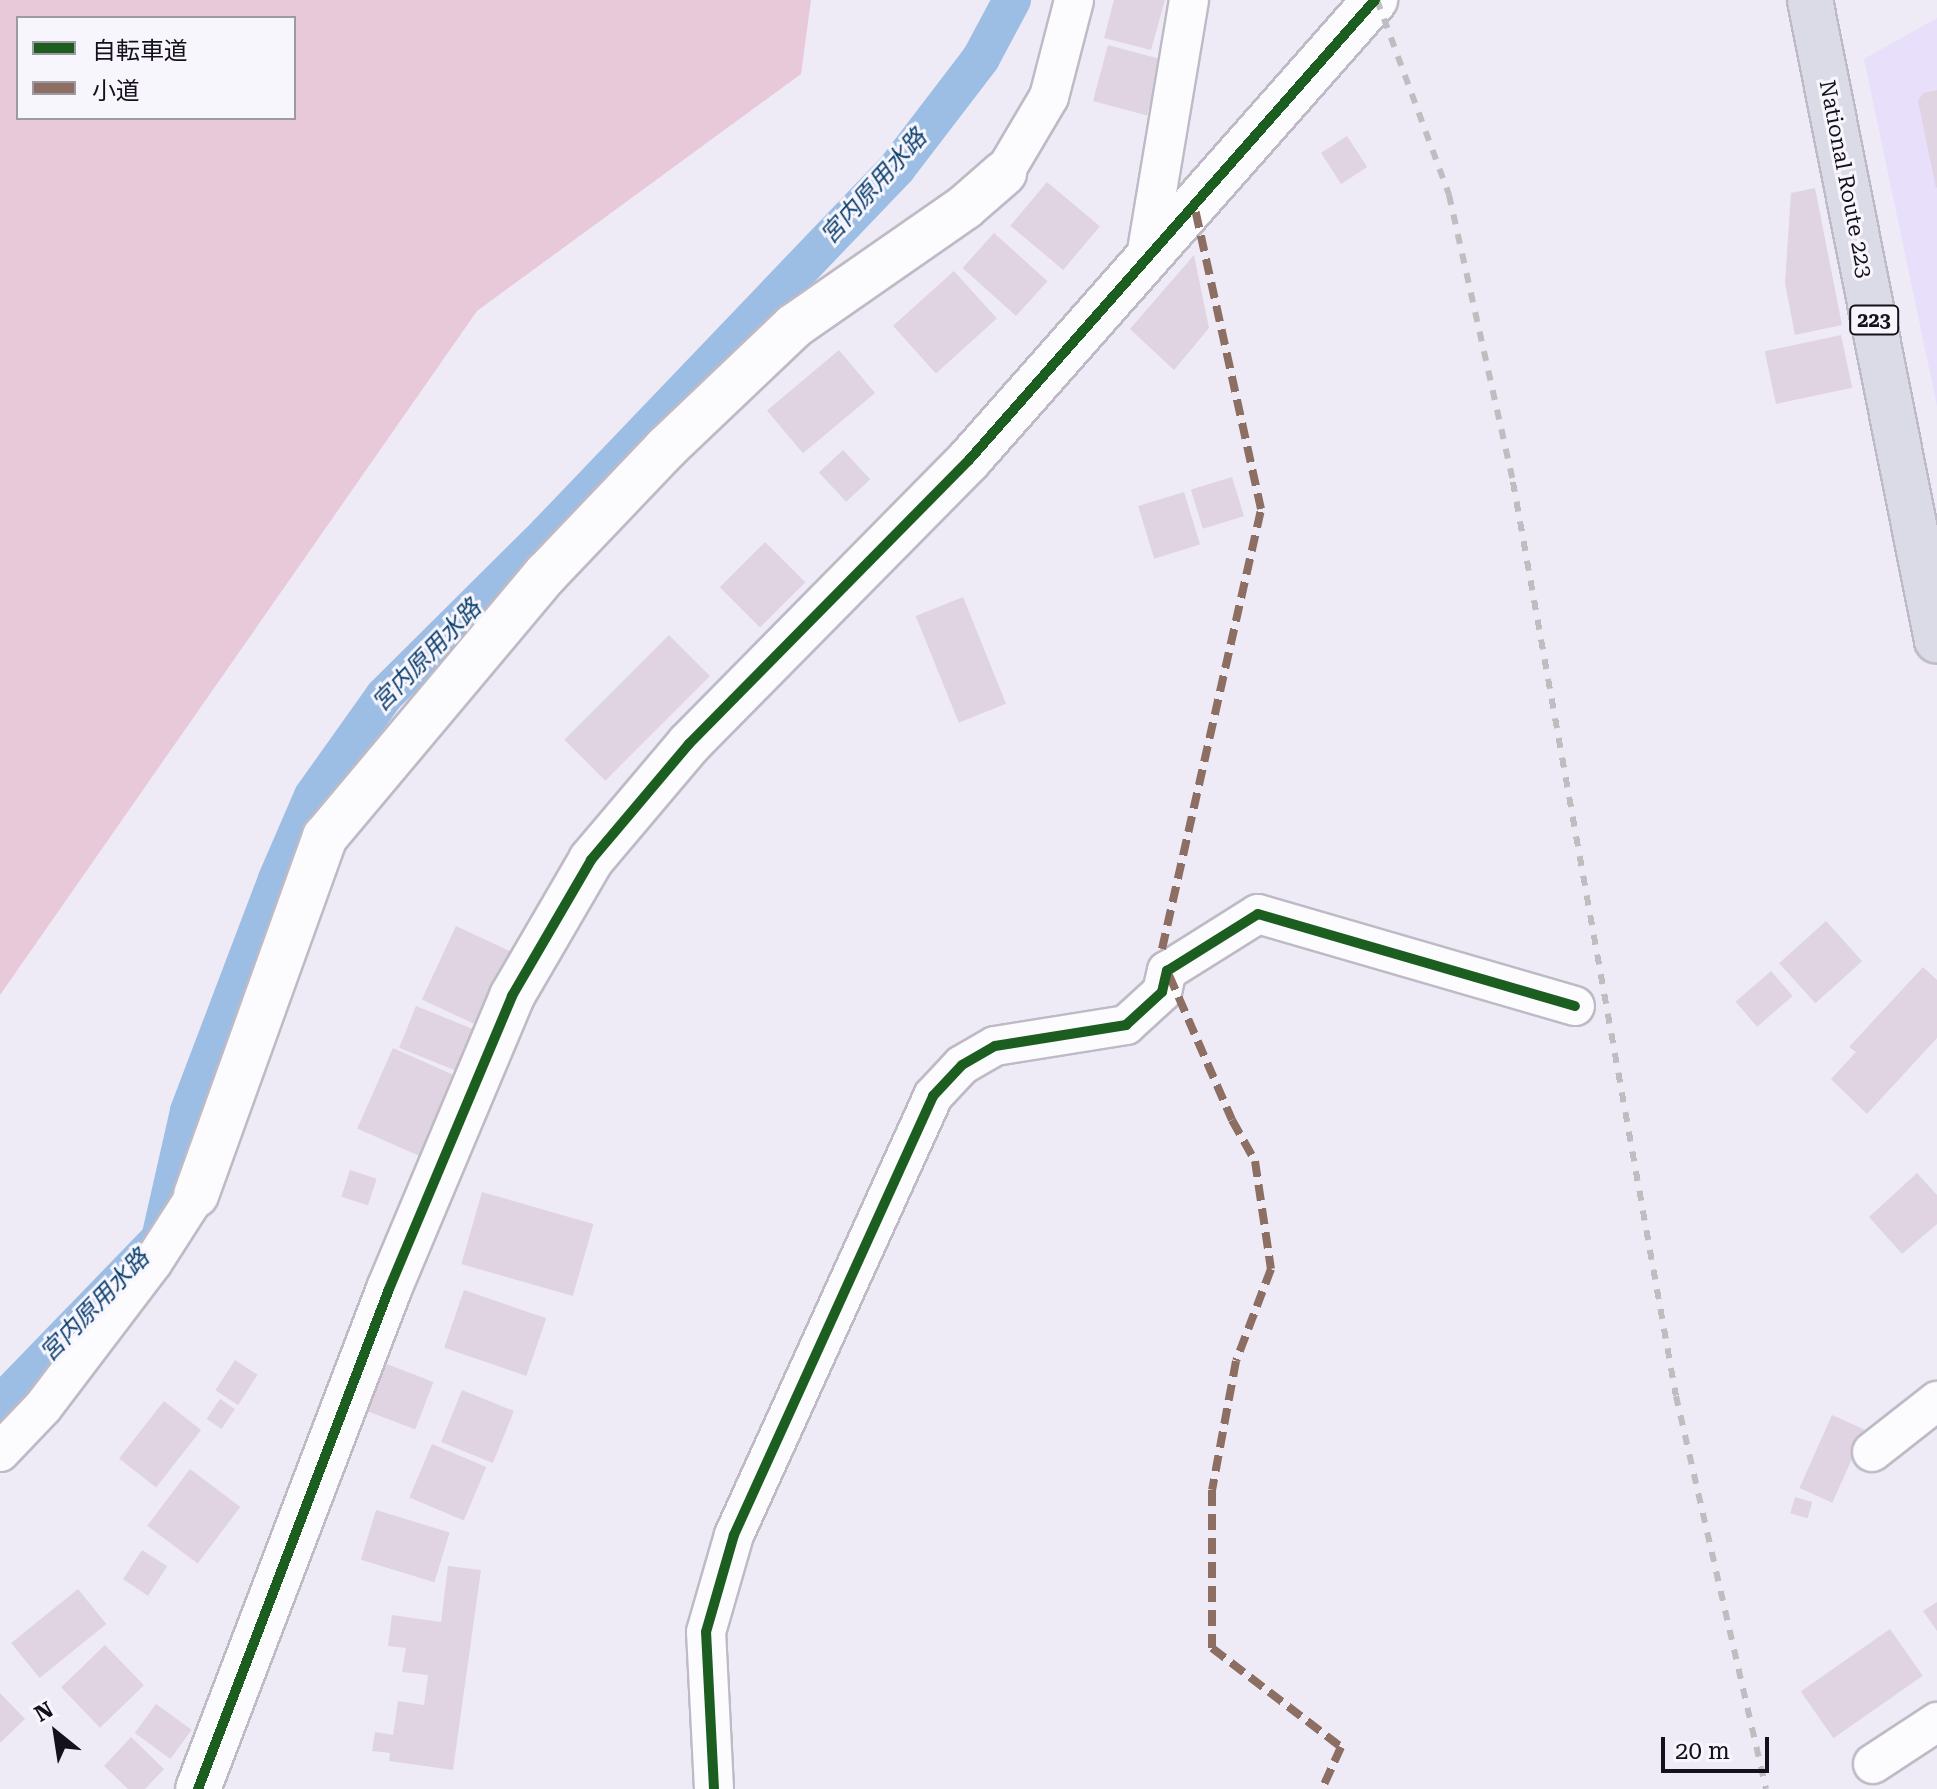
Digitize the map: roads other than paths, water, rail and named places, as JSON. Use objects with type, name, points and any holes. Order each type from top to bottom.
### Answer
[{"type":"highway","name":"National Route 223","points":[[1810,0],[1937,641]]},
{"type":"street","points":[[0,1452],[43,1407],[153,1262],[196,1195],[325,837],[546,574],[666,448],[794,326],[965,207],[1004,173],[1049,97],[1074,0]]},
{"type":"street","points":[[1146,257],[1189,0]]},
{"type":"street","points":[[198,1789],[389,1289],[512,996],[591,860],[689,744],[969,460],[1375,0]]},
{"type":"street","points":[[714,1789],[706,1632],[734,1535],[933,1096],[962,1065],[995,1046],[1126,1025],[1162,992],[1167,971],[1258,914],[1575,1006]]},
{"type":"street","points":[[1872,1452],[1937,1401]]},
{"type":"street","points":[[1873,1764],[1937,1722]]},
{"type":"waterway","name":"宮内原用水路","points":[[0,1404],[160,1239],[189,1111],[277,879],[313,796],[384,696],[548,533],[897,168],[981,58],[1012,0]]},
{"type":"railway","points":[[1377,0],[1449,195],[1513,482],[1676,1396],[1766,1789]]}]
